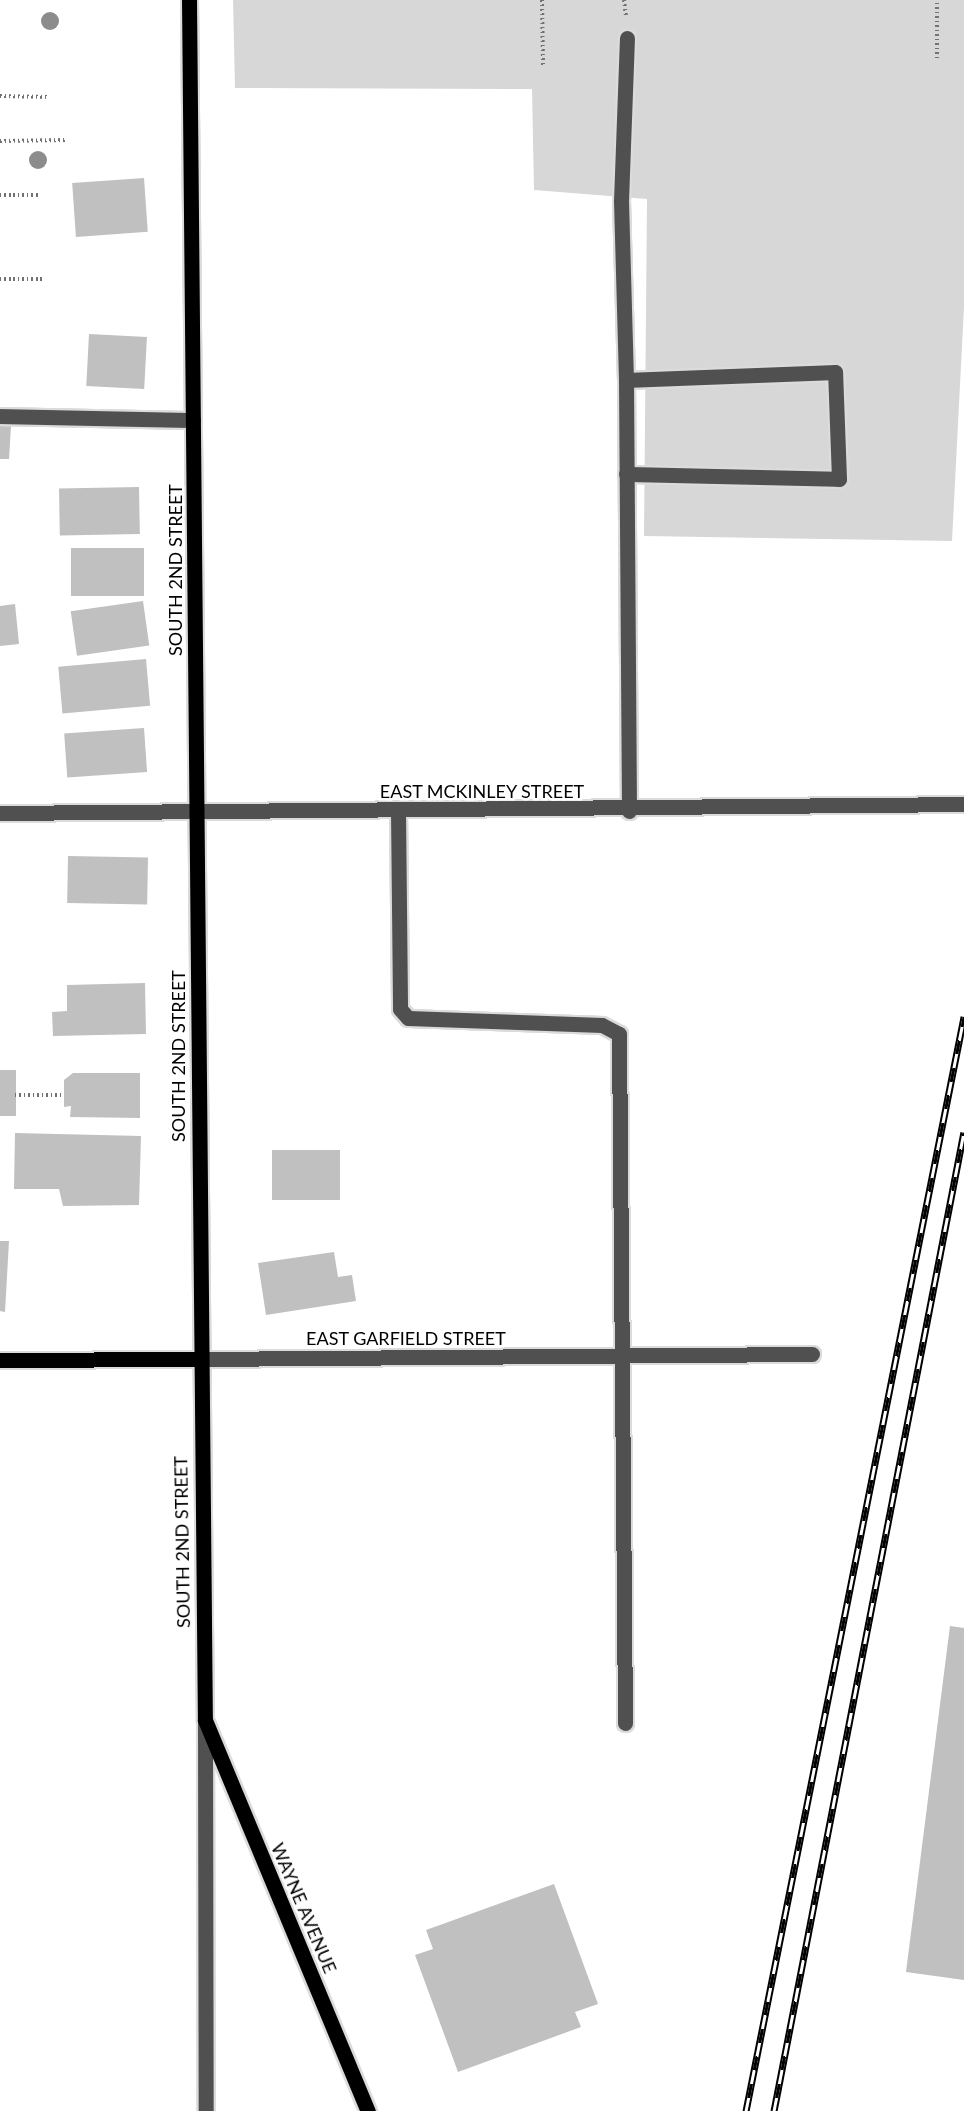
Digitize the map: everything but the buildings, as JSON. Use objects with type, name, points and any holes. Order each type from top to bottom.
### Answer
[{"type":"main road","name":"SOUTH 2ND STREET","points":[[189,0],[199,1359],[205,1720]]},
{"type":"main road","name":"EAST GARFIELD STREET","points":[[0,1360],[199,1359]]},
{"type":"main road","name":"WAYNE AVENUE","points":[[205,1720],[368,2111]]},
{"type":"street","points":[[627,38],[621,201],[626,380],[629,811]]},
{"type":"street","points":[[626,380],[835,372],[839,479],[626,474]]},
{"type":"street","points":[[0,416],[193,420]]},
{"type":"street","name":"EAST MCKINLEY STREET","points":[[0,813],[629,811],[964,804]]},
{"type":"street","points":[[398,811],[400,1009],[408,1018],[424,1023],[602,1025],[619,1035],[624,1201],[621,1356],[626,1723]]},
{"type":"street","name":"EAST GARFIELD STREET","points":[[199,1359],[812,1354]]},
{"type":"street","name":"SOUTH 2ND STREET","points":[[205,1720],[206,2111]]},
{"type":"path","points":[[542,0],[543,66]]},
{"type":"path","points":[[937,0],[937,58]]},
{"type":"path","points":[[0,96],[49,97]]},
{"type":"path","points":[[0,141],[66,140]]},
{"type":"path","points":[[0,195],[38,195]]},
{"type":"path","points":[[0,279],[42,279]]},
{"type":"path","points":[[15,1095],[64,1095]]},
{"type":"shaded area","points":[[233,0],[964,0],[964,307],[952,541],[644,536],[647,199],[534,190],[532,89],[235,88]]},
{"type":"railway","points":[[746,2111],[964,1017]]},
{"type":"railway","points":[[774,2111],[964,1132]]}]
